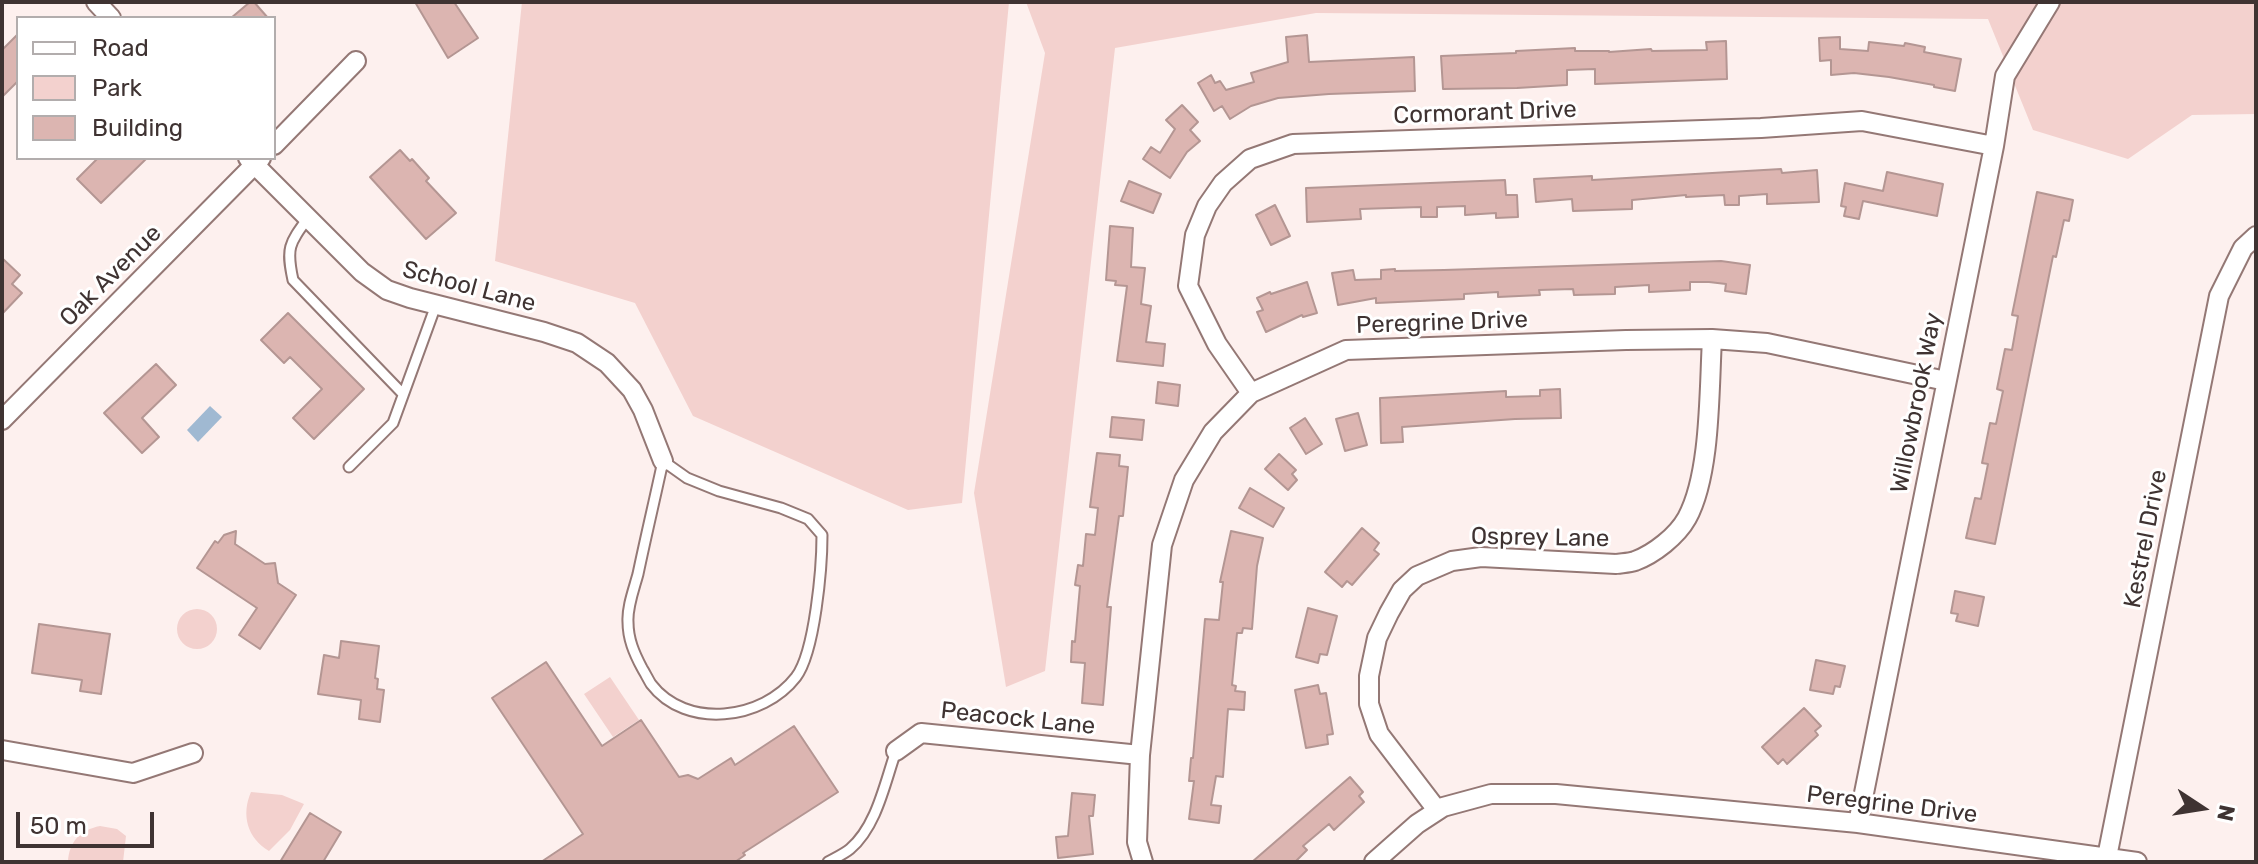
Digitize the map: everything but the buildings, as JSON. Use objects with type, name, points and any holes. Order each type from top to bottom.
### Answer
[{"type":"street","name":"Willowbrook Way","points":[[1858,823],[1994,146],[2005,76],[2050,2]]},
{"type":"street","points":[[276,143],[356,61]]},
{"type":"street","name":"Cormorant Drive","points":[[1251,393],[1217,344],[1188,286],[1195,235],[1207,206],[1223,183],[1250,159],[1293,144],[1761,128],[1862,121],[1994,146]]},
{"type":"street","name":"School Lane","points":[[254,160],[362,272],[387,290],[544,332],[577,343],[607,363],[632,390],[663,461]]},
{"type":"street","name":"Oak Avenue","points":[[2,420],[254,160]]},
{"type":"street","name":"Kestrel Drive","points":[[2106,859],[2219,296],[2243,248],[2256,236]]},
{"type":"street","name":"Peregrine Drive","points":[[1143,862],[1137,842],[1140,755],[1162,545],[1184,480],[1213,432],[1251,393],[1346,350],[1626,340],[1712,339],[1767,343],[1946,381]]},
{"type":"street","name":"Osprey Lane","points":[[1437,810],[1379,734],[1369,704],[1369,676],[1377,638],[1402,590],[1417,576],[1452,561],[1481,557],[1616,564],[1634,561],[1663,544],[1681,528],[1698,489],[1705,457],[1712,339]]},
{"type":"street","name":"Peacock Lane","points":[[896,751],[921,733],[1140,755]]},
{"type":"street","points":[[2,750],[133,773],[193,753]]},
{"type":"street","name":"Peregrine Drive","points":[[1374,862],[1417,824],[1443,807],[1491,794],[1556,794],[1858,823],[2137,862]]},
{"type":"lane","points":[[308,218],[291,241],[288,259],[293,280],[403,394]]},
{"type":"lane","points":[[349,467],[393,423],[436,305]]},
{"type":"lane","points":[[663,461],[687,478],[719,491],[808,519],[822,535],[822,562],[807,657],[797,676],[765,704],[724,715],[693,711],[674,702],[652,685],[632,650],[628,620],[663,461]]},
{"type":"lane","points":[[828,862],[851,848],[866,829],[896,751]]},
{"type":"green space","points":[[522,2],[1009,2],[962,503],[908,510],[693,416],[635,303],[495,261]]},
{"type":"green space","points":[[1026,2],[2256,2],[2256,114],[2192,115],[2128,159],[2033,130],[1988,19],[1316,13],[1115,48],[1045,671],[1006,687],[974,493],[1045,53]]},
{"type":"green space","points":[[197,609],[211,615],[217,629],[211,643],[197,649],[183,643],[177,629],[183,615]]},
{"type":"green space","points":[[610,677],[639,720],[613,737],[584,694]]},
{"type":"green space","points":[[251,792],[282,795],[304,804],[290,830],[269,851],[256,840],[248,825],[246,809]]},
{"type":"green space","points":[[100,826],[117,829],[126,836],[123,862],[68,862],[77,838],[87,830]]},
{"type":"water","points":[[210,406],[222,417],[198,442],[187,430]]}]
